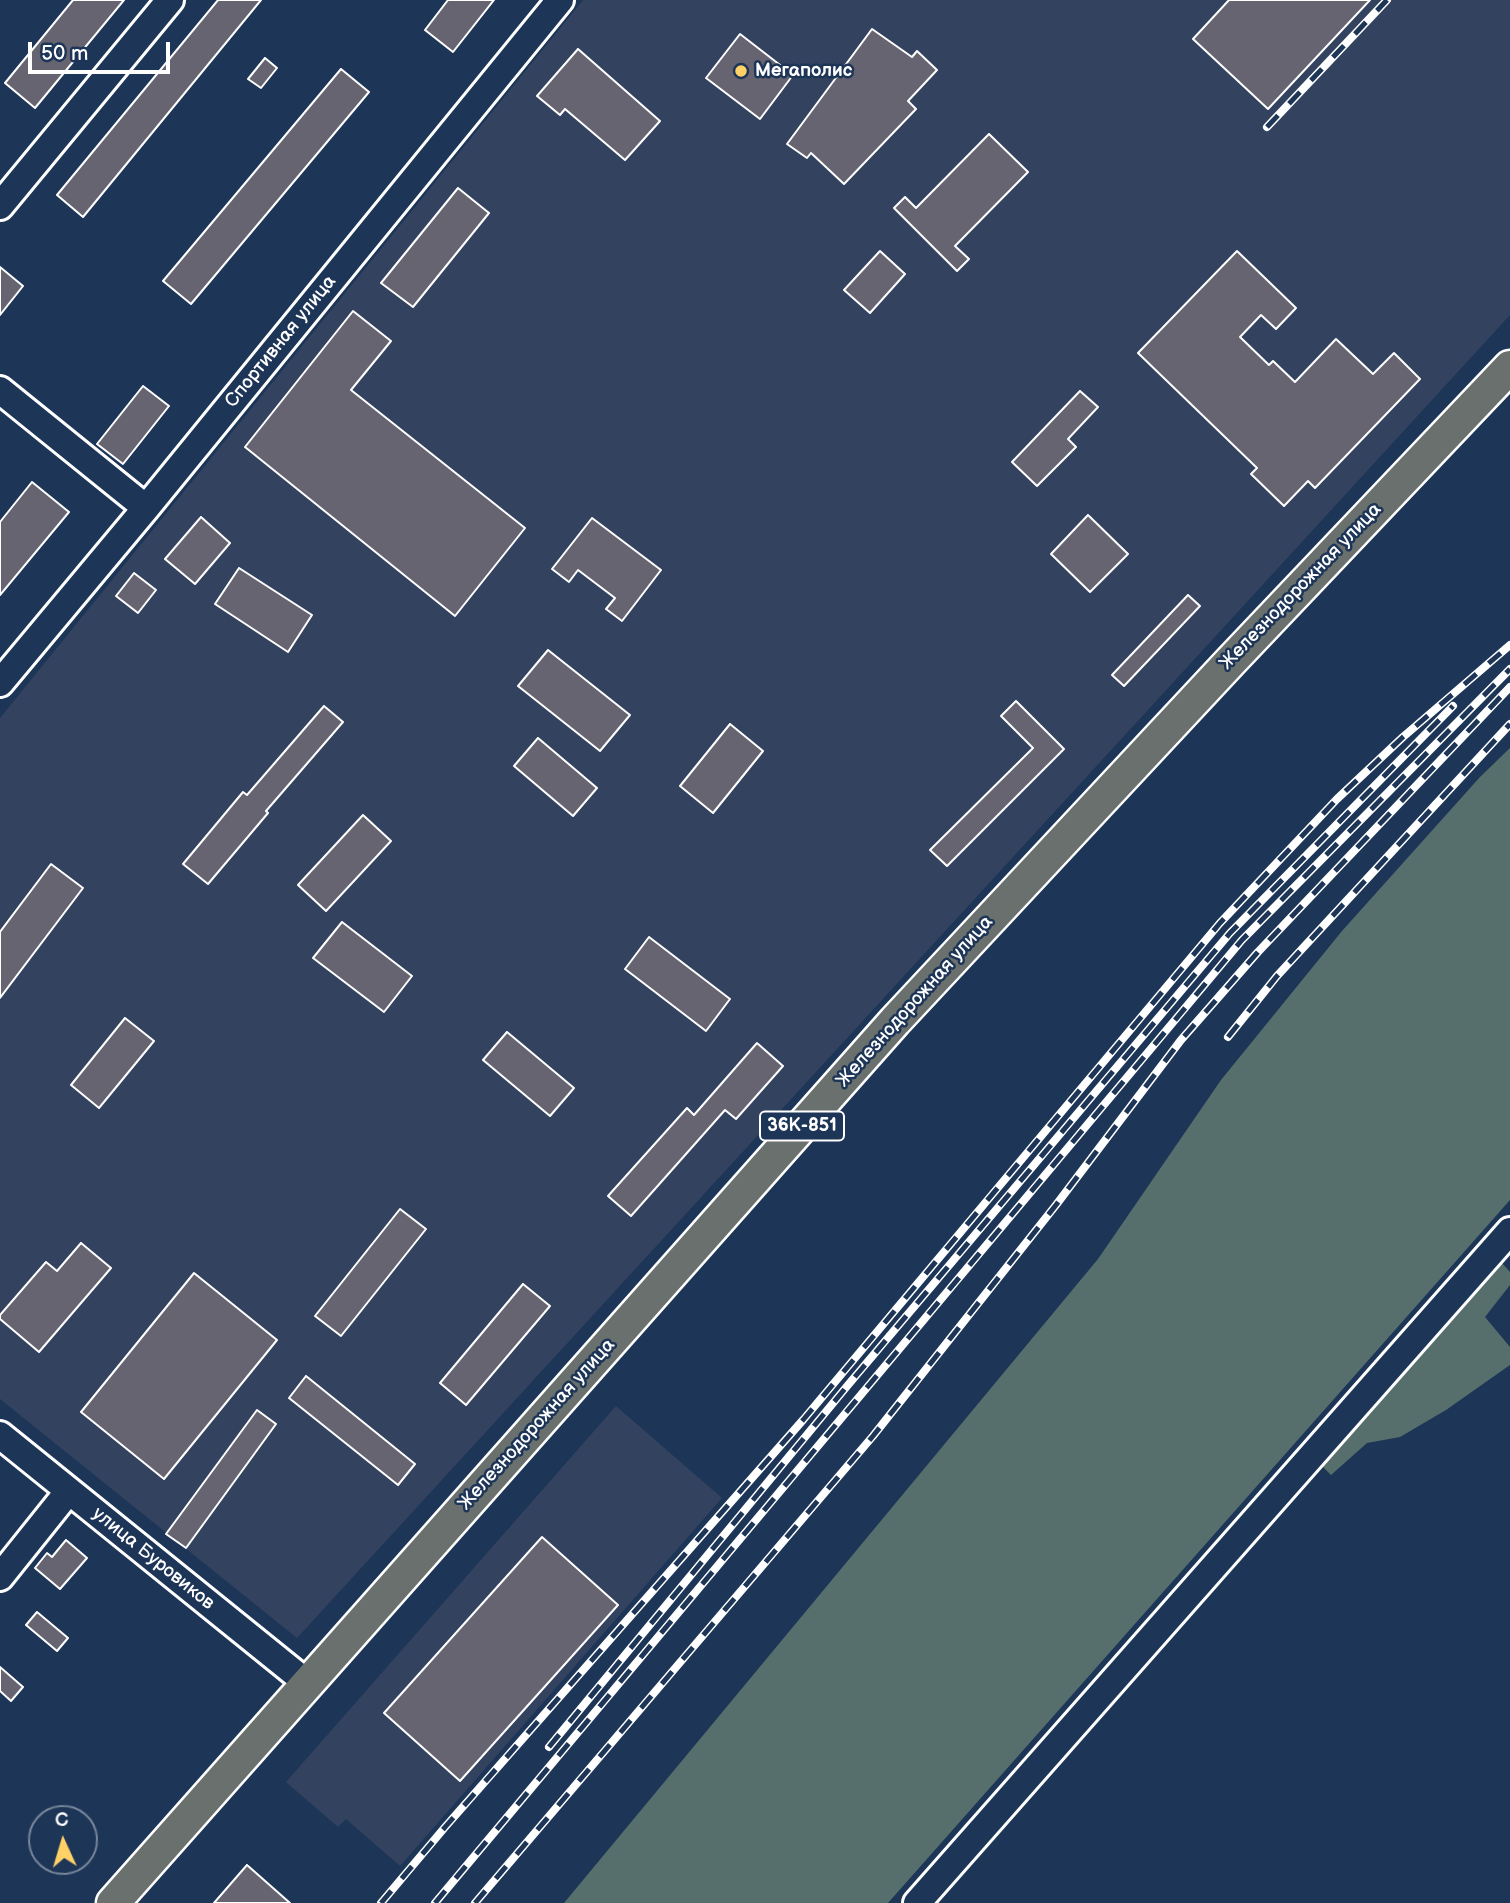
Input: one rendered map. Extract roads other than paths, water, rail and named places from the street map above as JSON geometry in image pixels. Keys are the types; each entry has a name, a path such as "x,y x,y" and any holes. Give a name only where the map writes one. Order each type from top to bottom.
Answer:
{"main road":[{"name":"Железнодорожная улица","path":"113,1903 895,1021 1510,367"}],"street":[{"path":"0,206 170,0"},
{"name":"Спортивная улица","path":"0,684 560,0"},
{"path":"0,390 146,508"},
{"path":"917,1903 1510,1231"},
{"name":"улица Буровиков","path":"0,1435 307,1683"},
{"path":"0,1577 68,1492"}],"railway":[{"path":"1267,127 1387,0"},
{"path":"381,1903 803,1420 1220,923 1337,799 1403,737 1510,645"},
{"path":"435,1903 1242,940 1510,669"},
{"path":"475,1903 873,1436 1056,1205 1181,1040 1258,952 1510,687"},
{"path":"549,1747 848,1385 1230,933 1453,706"},
{"path":"1228,1037 1277,976 1510,724"}],"place":[{"name":"Мегаполис","path":"741,71"}]}
